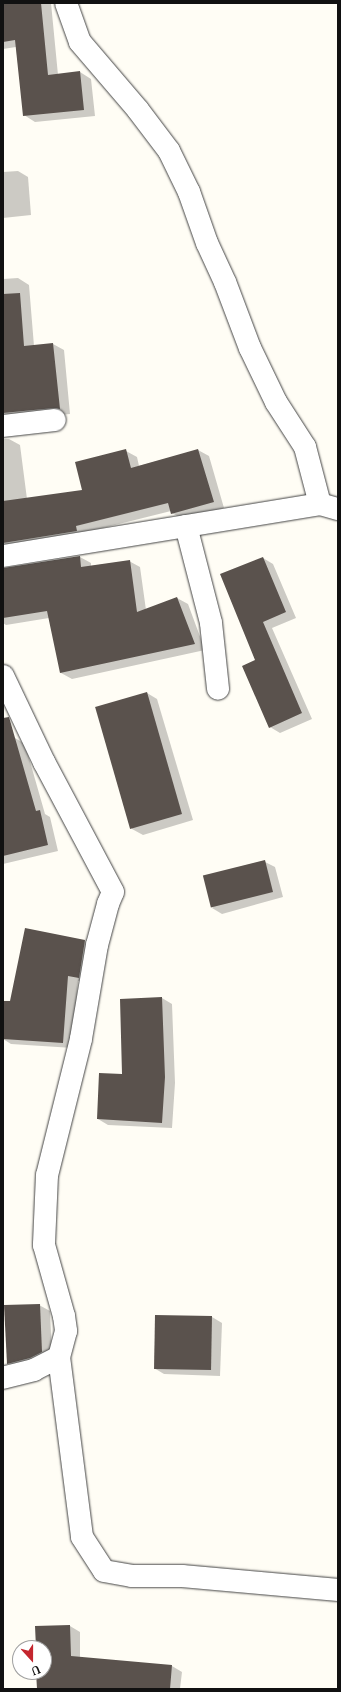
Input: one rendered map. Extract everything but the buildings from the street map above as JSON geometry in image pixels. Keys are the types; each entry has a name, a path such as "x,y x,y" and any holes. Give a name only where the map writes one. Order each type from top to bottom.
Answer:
{"street":[{"path":"3,556 186,526 329,506 305,448 276,402 250,348 225,282 206,243 189,192 169,151 138,110 80,42 66,3"},
{"path":"3,426 55,420"},
{"path":"186,526 211,623 218,689"},
{"path":"3,676 44,762 113,892 108,904 97,945 81,1039 47,1175 44,1245 64,1316 66,1331 59,1357 82,1538 104,1571 132,1576 182,1576 338,1590"},
{"path":"3,1378 34,1370 59,1357"}]}
